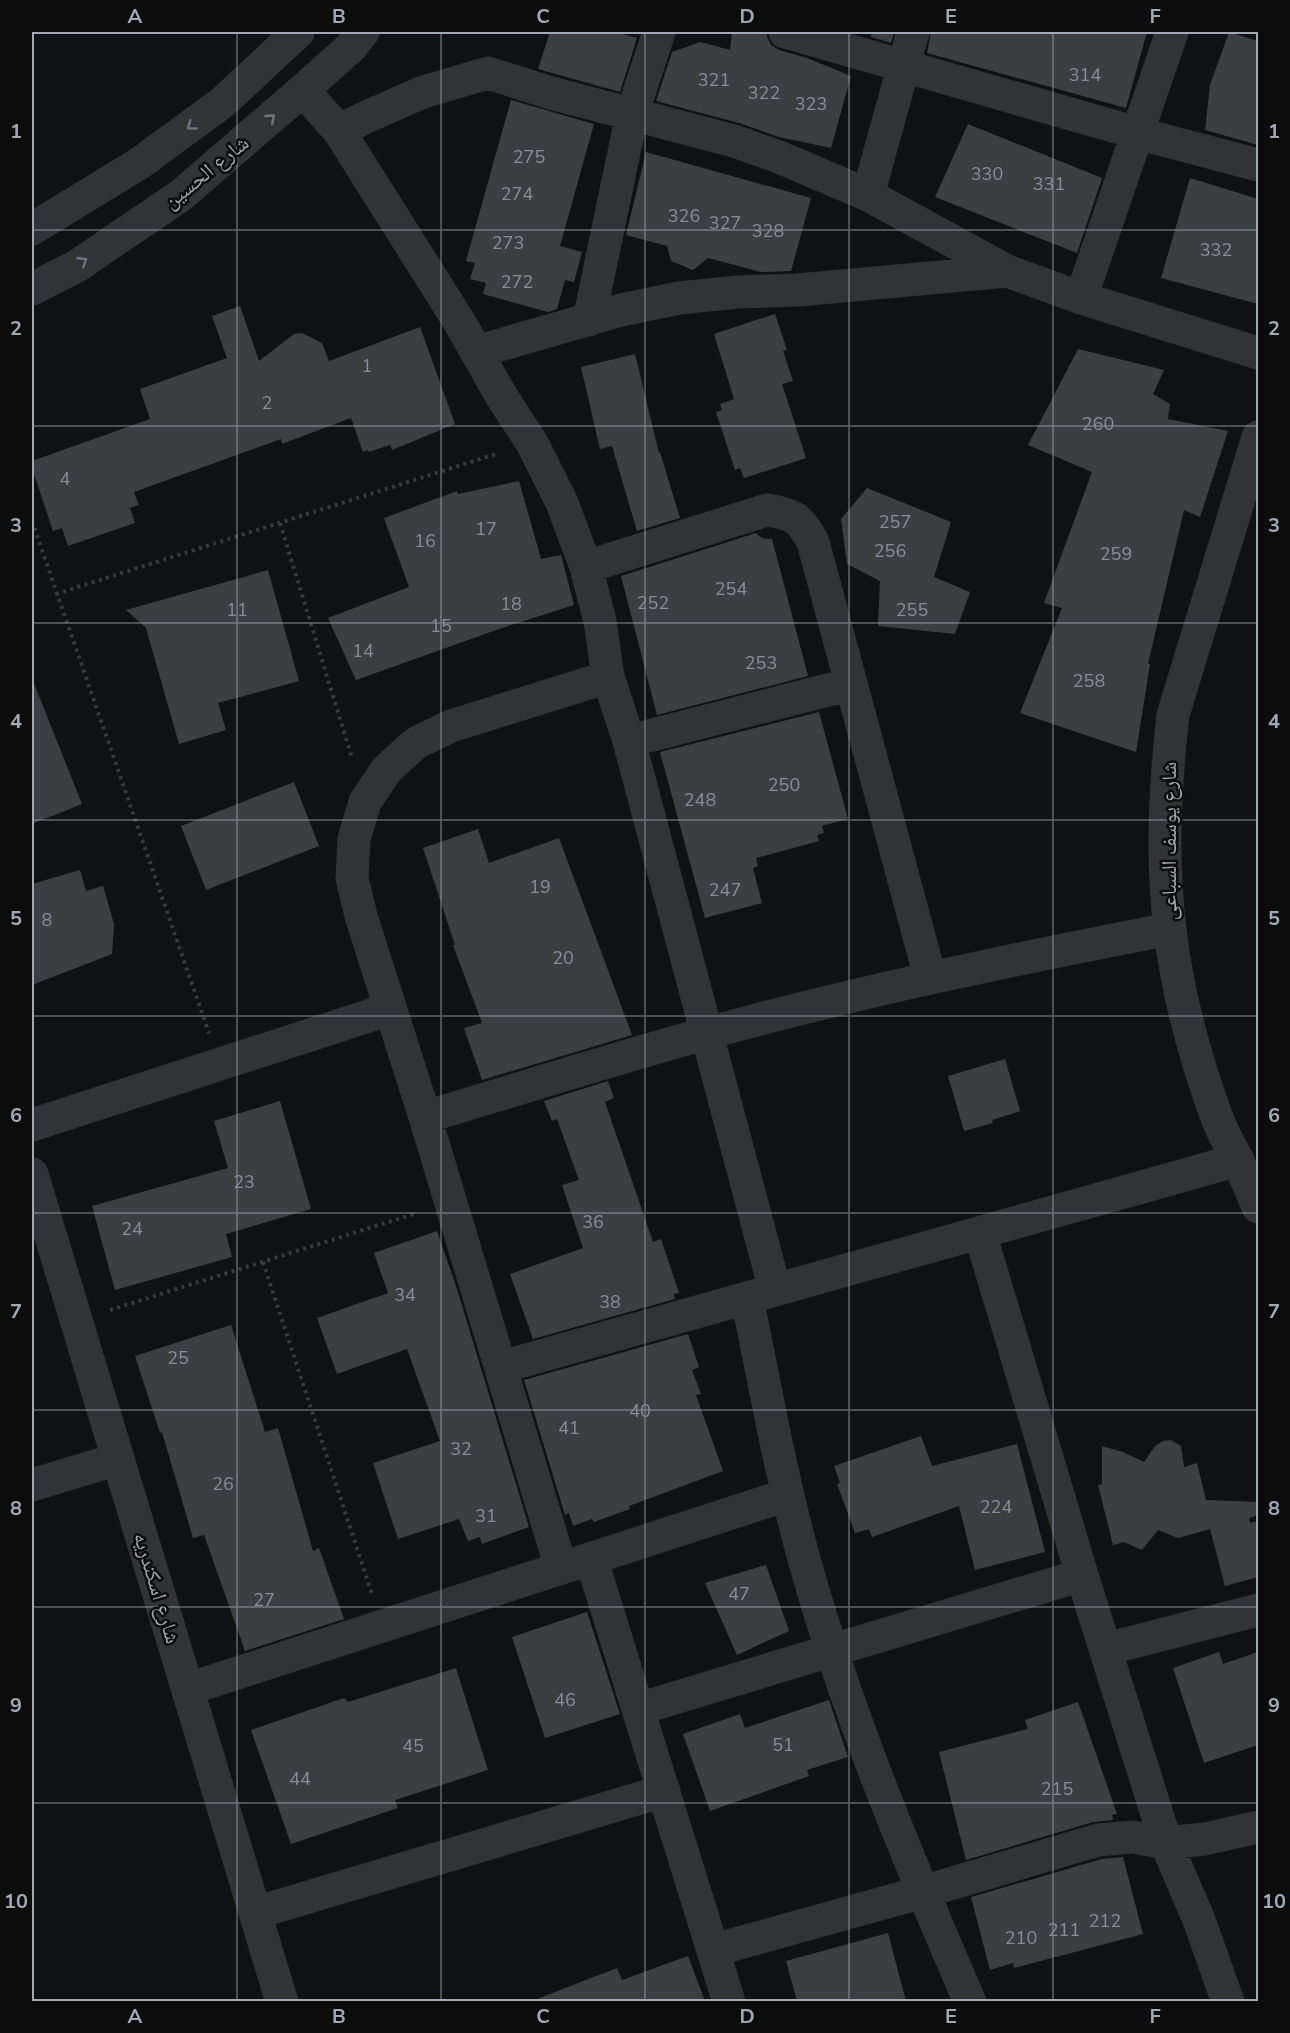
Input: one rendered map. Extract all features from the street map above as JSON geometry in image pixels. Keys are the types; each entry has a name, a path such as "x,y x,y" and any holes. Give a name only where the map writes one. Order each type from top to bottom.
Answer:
{"street":[{"name":"شارع الحسين","path":"32,229 140,163 223,102 298,32"},
{"name":"شارع الحسين","path":"32,289 76,266 180,196 303,90 363,32"},
{"path":"589,320 632,114 659,32"},
{"path":"785,32 1137,133 1258,165"},
{"path":"868,195 913,32"},
{"path":"1081,298 1172,32"},
{"path":"339,131 423,92 488,73 551,93 743,144 815,171 868,195 1007,271 1081,298 1258,353"},
{"path":"303,90 339,131 460,323 532,443 562,503 586,567 600,621 609,677 629,741 707,1033 761,1294 787,1495 831,1651 859,1732 923,1892 970,2001"},
{"path":"476,352 621,310 679,298 1007,271"},
{"name":"شارع يوسف السباعى","path":"1258,437 1173,715 1167,761 1165,808 1165,854 1170,929 1184,1005 1198,1062 1217,1118 1258,1207"},
{"path":"586,567 767,510 787,513 803,524 813,542 930,977"},
{"path":"609,677 451,726 416,743 387,769 365,802 354,839 352,878 361,916 501,1367 576,1563 638,1709 729,2001"},
{"path":"629,741 851,684"},
{"path":"425,1118 707,1033 930,977 1170,929"},
{"path":"32,1125 390,1009"},
{"path":"501,1367 1238,1160"},
{"name":"شارع اسكندريه","path":"32,1174 282,2001"},
{"path":"980,1233 1082,1575 1166,1844 1203,1930 1228,2001"},
{"path":"32,1485 118,1459"},
{"path":"188,1689 787,1495"},
{"path":"638,1709 1082,1575"},
{"path":"1106,1649 1258,1610"},
{"path":"255,1913 664,1791"},
{"path":"714,1950 1098,1840 1132,1837 1166,1844 1205,1839 1258,1827"}],"path":[{"path":"56,594 532,443"},
{"path":"32,521 220,1064"},
{"path":"280,522 365,802"},
{"path":"76,1321 449,1203"},
{"path":"262,1262 383,1626"}],"building":[{"path":"550,32 616,32 637,38 620,92 538,69"},
{"path":"732,32 767,32 771,45 779,50 807,58 851,76 831,148 779,137 739,123 656,101 672,52 700,42 730,50"},
{"path":"872,32 894,32 891,43 871,37"},
{"path":"931,32 1147,32 1126,108 927,53"},
{"path":"1229,32 1258,41 1258,145 1205,130 1210,85"},
{"path":"511,100 594,124 560,246 582,252 574,282 565,280 557,309 548,312 483,294 486,283 470,279 475,263 466,261"},
{"path":"968,124 1102,178 1077,253 935,197"},
{"path":"646,152 811,198 791,271 761,272 708,258 693,270 671,261 667,246 626,235"},
{"path":"1190,178 1258,199 1258,304 1161,278"},
{"path":"240,306 259,361 294,334 302,333 322,343 329,361 420,327 455,424 392,450 390,445 369,452 368,450 363,452 351,418 282,444 281,439 134,492 139,505 130,508 135,523 68,546 62,528 53,531 32,468 32,461 150,419 140,389 227,358 212,316"},
{"path":"775,314 787,350 783,351 793,381 782,384 806,458 744,478 740,468 735,470 716,412 722,410 720,404 734,399 714,334"},
{"path":"1078,349 1164,370 1153,394 1170,404 1168,419 1228,431 1200,517 1184,510 1148,664 1150,664 1136,752 1020,713 1062,608 1044,603 1092,472 1028,445"},
{"path":"635,354 659,453 680,518 637,531 612,446 600,449 581,367"},
{"path":"519,481 541,559 561,555 574,605 356,680 328,618 409,587 384,518 457,491 458,494"},
{"path":"867,488 951,522 934,577 970,592 955,634 878,626 880,581 847,564 841,519"},
{"path":"756,533 762,538 772,539 808,676 657,715 621,576"},
{"path":"268,570 299,681 218,703 226,730 179,744 146,628 126,610"},
{"path":"32,681 82,804 32,824"},
{"path":"819,712 848,819 822,826 824,833 817,835 819,841 756,858 758,866 753,868 762,903 705,918 660,752"},
{"path":"294,782 319,846 206,890 181,826"},
{"path":"478,829 489,863 559,838 632,1035 482,1080 464,1028 482,1023 453,945 455,945 423,848"},
{"path":"80,870 86,891 103,886 114,924 112,954 32,985 32,884"},
{"path":"1005,1059 1020,1111 992,1120 993,1123 964,1131 948,1076"},
{"path":"608,1081 614,1098 605,1102 653,1242 661,1239 679,1293 674,1294 675,1299 533,1339 510,1274 583,1248 562,1185 579,1180 557,1119 552,1121 544,1101"},
{"path":"280,1101 311,1209 226,1234 232,1257 115,1290 92,1206 228,1168 214,1121"},
{"path":"437,1231 457,1289 529,1527 482,1544 480,1537 468,1541 459,1519 398,1539 373,1463 440,1441 407,1349 337,1374 317,1318 388,1293 374,1253"},
{"path":"231,1325 265,1432 278,1428 313,1551 319,1548 344,1619 245,1651 204,1535 193,1538 162,1432 160,1433 135,1356"},
{"path":"688,1334 699,1367 692,1370 701,1394 696,1395 723,1471 629,1506 630,1509 594,1522 592,1519 573,1526 569,1513 565,1515 524,1380"},
{"path":"921,1436 932,1466 1017,1444 1045,1552 975,1570 959,1506 872,1537 869,1529 855,1533 837,1484 840,1483 834,1466"},
{"path":"1171,1440 1181,1446 1184,1467 1197,1463 1206,1500 1258,1502 1258,1515 1249,1518 1250,1523 1258,1521 1258,1577 1225,1586 1210,1529 1178,1538 1158,1530 1142,1550 1124,1542 1113,1545 1098,1485 1102,1484 1102,1446 1123,1452 1144,1462 1155,1446 1163,1441"},
{"path":"766,1565 789,1631 737,1655 705,1583"},
{"path":"587,1612 620,1714 545,1738 512,1637"},
{"path":"1219,1652 1223,1664 1258,1652 1258,1745 1204,1763 1173,1668"},
{"path":"456,1668 488,1770 395,1800 398,1808 291,1844 251,1730 344,1698 348,1702"},
{"path":"829,1700 848,1757 807,1770 809,1776 710,1811 683,1734 740,1714 745,1728"},
{"path":"1078,1702 1117,1814 1112,1815 1113,1820 1093,1822 966,1860 939,1752 1028,1729 1025,1720"},
{"path":"1123,1857 1143,1934 1014,1968 1013,1963 990,1970 971,1897 1102,1859"},
{"path":"888,1933 906,2001 797,2001 786,1961"},
{"path":"688,1956 705,2001 537,2001 537,1999 617,1968 622,1980"}]}
